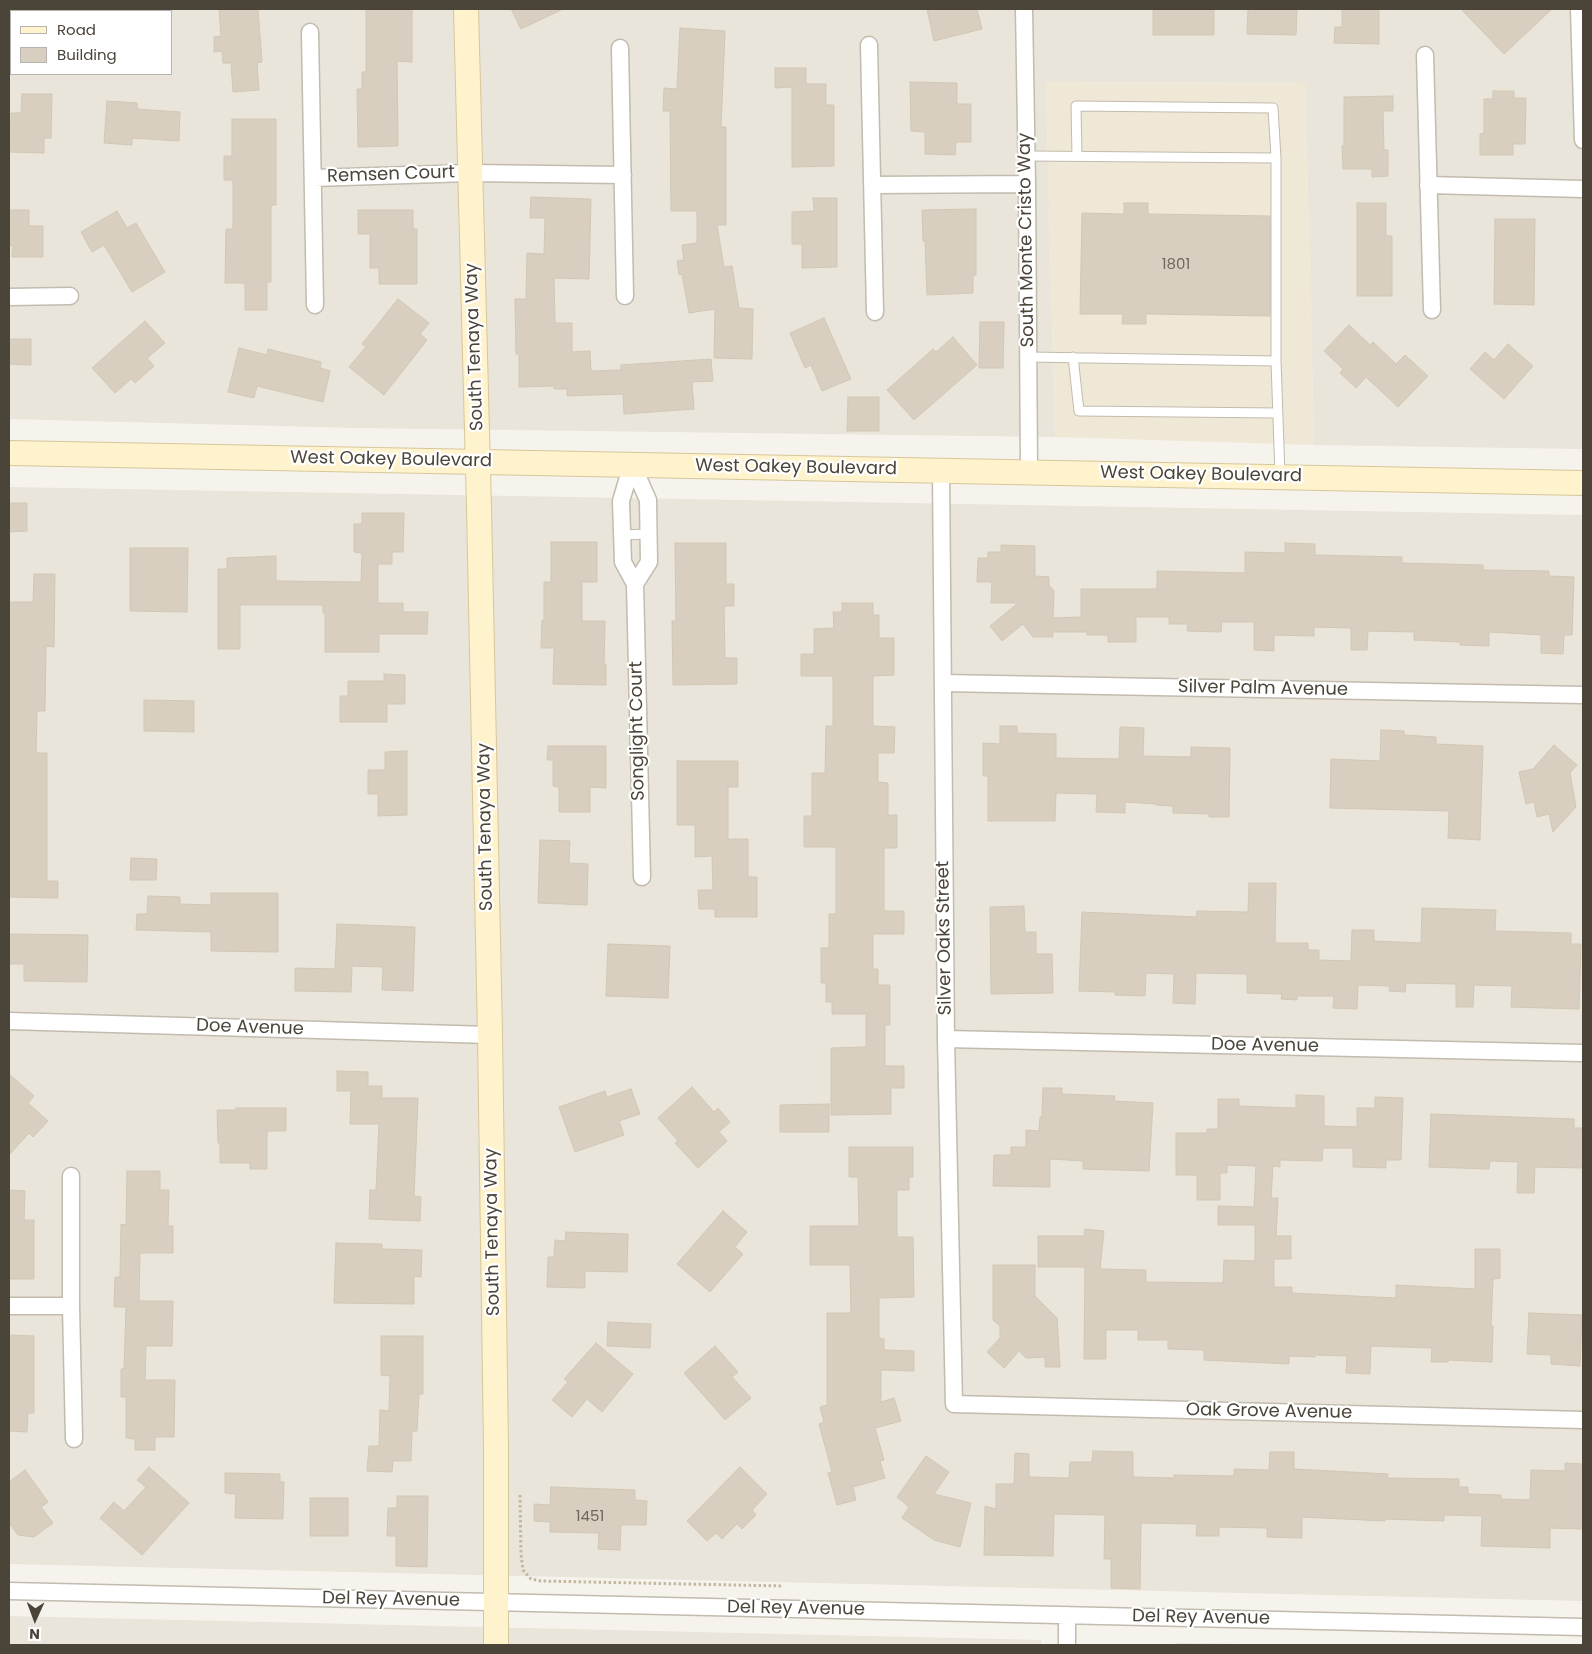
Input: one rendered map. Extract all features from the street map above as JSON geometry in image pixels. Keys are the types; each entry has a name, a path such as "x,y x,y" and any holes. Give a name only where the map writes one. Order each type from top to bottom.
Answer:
{"street":[{"name":"South Tenaya Way","path":"466,9 490,1035 496,1447 496,1645"},
{"name":"South Monte Cristo Way","path":"1024,9 1029,471"},
{"path":"1579,9 1583,140"},
{"name":"Remsen Court","path":"310,32 315,305"},
{"path":"869,45 876,312"},
{"path":"620,48 625,296"},
{"path":"1425,55 1432,310"},
{"name":"Remsen Court","path":"313,178 470,173 622,175"},
{"path":"873,185 1027,184"},
{"path":"1428,185 1583,189"},
{"path":"9,297 70,296"},
{"name":"West Oakey Boulevard","path":"9,454 1029,471 1583,483"},
{"path":"632,464 648,500 649,562 635,584"},
{"name":"Songlight Court","path":"632,464 621,500 623,562 635,584 642,878"},
{"name":"Silver Oaks Street","path":"941,471 946,1039 954,1404"},
{"name":"Silver Palm Avenue","path":"943,683 1583,695"},
{"name":"Doe Avenue","path":"9,1021 490,1035"},
{"name":"Doe Avenue","path":"946,1039 1583,1053"},
{"path":"71,1176 74,1439"},
{"path":"9,1306 71,1306"},
{"name":"Oak Grove Avenue","path":"954,1404 1583,1420"},
{"name":"Del Rey Avenue","path":"9,1591 1583,1627"},
{"path":"1067,1615 1067,1645"}],"lane":[{"path":"1077,156 1076,106 1274,108 1276,158 1276,361 1280,476"},
{"path":"1026,156 1276,158"},
{"path":"1028,357 1276,361"},
{"path":"1073,357 1079,411 1277,414"},
{"path":"622,535 648,534"}],"path":[{"path":"520,1496 521,1554 524,1570 531,1579 542,1581 783,1586"}],"shaded area":[{"path":"9,9 1583,9 1583,449 1314,445 1305,83 1046,82 1055,437 355,428 9,419"},
{"path":"1046,82 1305,83 1314,445 1055,437"},
{"path":"9,487 1583,515 1583,1601 9,1564"},
{"path":"9,1616 1041,1640 1041,1645 9,1645"},
{"path":"1175,1643 1322,1645 1176,1645"}],"building":[{"path":"219,9 258,9 262,62 257,63 259,90 233,92 231,63 223,63 222,51 214,52 214,37 221,36"},
{"path":"366,9 412,9 412,62 397,61 398,146 358,147 357,89 362,89 362,72 366,72"},
{"path":"511,9 563,9 521,29"},
{"path":"927,9 977,9 982,29 934,41"},
{"path":"1153,9 1214,9 1214,35 1153,35"},
{"path":"1248,9 1297,9 1296,35 1247,34"},
{"path":"1342,9 1379,9 1379,44 1334,43 1335,27 1342,27"},
{"path":"1461,9 1552,9 1504,54"},
{"path":"680,28 725,31 721,127 726,127 726,225 717,225 724,267 732,266 739,308 753,309 752,359 714,358 715,309 689,313 682,274 679,275 677,261 684,260 682,245 697,243 697,211 671,211 670,111 663,111 664,88 677,89"},
{"path":"775,68 806,68 806,84 826,84 826,105 834,105 834,166 792,167 792,87 775,88"},
{"path":"910,82 957,83 957,104 971,104 971,142 956,142 955,155 925,154 925,132 911,131"},
{"path":"1493,91 1514,91 1514,98 1526,98 1525,144 1513,144 1513,155 1480,155 1480,134 1484,133 1484,99 1493,99"},
{"path":"22,94 52,94 51,138 44,138 44,153 9,152 9,121 11,121 11,113 21,113"},
{"path":"1393,96 1393,111 1383,111 1384,150 1388,150 1388,176 1372,177 1372,169 1343,169 1344,97"},
{"path":"107,101 137,103 137,109 180,112 179,141 132,138 132,145 104,143"},
{"path":"232,119 276,119 276,205 271,205 271,282 267,282 267,310 245,310 245,283 225,283 226,229 233,229 233,180 224,180 224,156 232,156"},
{"path":"531,197 591,199 589,279 554,278 555,323 572,323 572,352 590,351 591,371 621,370 621,365 711,359 713,381 692,382 694,409 624,414 623,394 567,396 567,389 554,389 554,386 519,387 515,299 526,299 527,253 544,254 545,218 530,218"},
{"path":"813,198 837,198 837,267 802,268 802,244 792,244 792,212 814,211"},
{"path":"1124,203 1148,203 1148,214 1270,216 1270,316 1146,314 1146,324 1122,324 1123,314 1080,314 1082,213 1124,214"},
{"path":"1357,203 1386,203 1386,236 1392,236 1392,296 1357,296"},
{"path":"976,209 976,275 973,275 973,293 927,295 922,210"},
{"path":"9,210 29,210 29,226 43,226 43,257 12,257 13,246 9,246"},
{"path":"358,210 413,210 413,229 417,229 417,284 379,284 379,268 370,268 370,234 358,234"},
{"path":"117,211 127,228 136,223 165,272 132,292 104,245 92,252 81,232"},
{"path":"1495,219 1535,219 1534,305 1494,304"},
{"path":"398,299 429,323 420,334 427,340 384,395 349,367 366,347 362,344"},
{"path":"824,318 851,379 822,391 811,365 805,368 790,333"},
{"path":"145,321 165,343 147,358 154,366 135,383 131,379 115,393 92,368"},
{"path":"980,322 1004,322 1003,368 979,368"},
{"path":"1349,325 1370,345 1373,342 1396,364 1405,355 1428,376 1398,407 1366,377 1356,388 1340,373 1343,369 1324,351"},
{"path":"953,337 977,365 914,420 887,390 933,349 936,352"},
{"path":"9,339 31,339 31,365 9,364"},
{"path":"1508,344 1533,366 1504,399 1470,369 1485,352 1494,360"},
{"path":"239,348 267,355 268,349 321,362 320,368 330,371 323,402 257,386 254,398 228,392"},
{"path":"848,397 879,397 879,431 847,431"},
{"path":"9,503 27,503 27,531 9,532"},
{"path":"362,513 404,513 403,552 392,552 392,564 378,564 378,603 403,603 403,612 428,612 427,634 379,634 379,652 325,652 325,613 323,613 323,605 240,605 240,649 218,649 218,569 227,569 227,558 276,556 276,581 361,582 362,553 354,552 354,524 362,524"},
{"path":"551,542 597,542 597,582 582,582 582,621 605,621 604,664 606,664 606,685 553,684 554,648 541,648 542,620 544,620 544,582 551,582"},
{"path":"675,543 726,543 726,584 734,584 734,606 724,606 725,658 737,658 737,684 673,685 672,621 676,621"},
{"path":"1285,543 1315,544 1315,555 1402,557 1402,563 1483,565 1483,570 1549,571 1549,576 1574,577 1572,635 1564,635 1563,654 1541,653 1541,635 1489,632 1489,646 1460,645 1460,642 1414,640 1414,632 1368,631 1367,650 1351,650 1351,628 1314,627 1314,636 1274,635 1274,651 1254,650 1254,622 1222,622 1221,632 1187,631 1188,624 1169,624 1169,617 1136,617 1136,642 1108,642 1108,635 1087,635 1087,632 1053,632 1053,637 1033,637 1023,624 1002,641 990,626 1018,603 991,603 992,582 977,582 978,558 988,558 988,552 1001,552 1001,545 1035,546 1035,576 1049,577 1049,585 1054,591 1053,618 1081,617 1081,589 1157,589 1157,571 1245,573 1245,552 1285,553"},
{"path":"130,548 188,548 187,612 130,611"},
{"path":"34,574 55,574 54,647 46,646 45,711 37,711 36,753 47,753 47,881 58,881 58,898 9,897 9,602 33,602"},
{"path":"842,603 873,603 873,615 879,615 879,638 894,638 894,675 873,676 873,726 895,727 894,753 878,753 878,782 888,783 888,815 897,815 897,848 884,848 884,911 904,911 904,934 873,934 873,969 878,969 878,985 890,985 890,1025 885,1025 885,1066 904,1066 904,1088 891,1088 891,1114 831,1115 831,1048 866,1047 866,1014 832,1014 832,1002 826,1002 826,983 821,983 821,948 829,948 829,914 836,914 836,847 804,847 804,816 812,816 812,773 825,773 826,726 833,726 833,676 801,676 801,654 814,654 814,629 834,628 833,612 842,612"},
{"path":"384,674 405,675 405,704 387,704 387,722 340,722 340,696 348,696 348,681 384,681"},
{"path":"144,700 194,701 194,732 144,731"},
{"path":"1000,726 1017,726 1017,733 1056,734 1056,758 1119,759 1120,727 1144,728 1143,756 1191,757 1191,747 1230,748 1229,817 1209,817 1209,814 1173,813 1173,806 1125,802 1125,813 1096,812 1097,794 1056,793 1055,821 988,821 988,776 983,776 983,743 1000,744"},
{"path":"1381,730 1404,731 1404,735 1436,737 1436,744 1483,746 1480,840 1448,838 1449,811 1330,808 1331,759 1380,761"},
{"path":"1554,745 1577,765 1570,773 1576,807 1553,832 1549,814 1537,817 1534,802 1526,804 1519,772 1533,769"},
{"path":"548,746 606,746 606,788 590,787 590,812 559,812 559,787 553,786 553,760 547,760"},
{"path":"407,751 407,815 378,816 378,794 368,794 368,770 385,770 385,752"},
{"path":"677,761 738,761 738,787 728,787 728,839 748,839 748,877 757,877 757,917 715,917 715,909 699,909 698,890 713,890 712,856 695,857 695,825 677,825"},
{"path":"540,840 570,841 569,863 588,864 587,905 538,903"},
{"path":"131,858 157,859 156,880 130,880"},
{"path":"1249,883 1276,883 1275,943 1308,943 1308,950 1319,950 1319,960 1351,961 1352,930 1374,930 1374,941 1421,943 1422,908 1496,910 1495,931 1571,933 1571,944 1581,944 1579,1009 1511,1007 1512,986 1474,985 1473,1007 1456,1007 1456,984 1406,983 1405,992 1389,991 1390,986 1358,985 1357,1009 1333,1008 1334,996 1297,996 1297,1000 1281,999 1282,994 1247,993 1247,974 1196,973 1195,1004 1173,1003 1174,974 1146,973 1145,996 1115,995 1115,992 1079,991 1082,912 1196,917 1197,911 1248,912"},
{"path":"211,893 278,893 278,952 211,951 211,932 136,930 137,914 147,914 148,896 180,897 180,904 211,905"},
{"path":"1024,906 1025,932 1036,932 1036,954 1052,954 1053,993 991,994 990,907"},
{"path":"337,924 415,927 413,991 382,990 383,967 352,966 351,992 295,991 295,968 335,969"},
{"path":"9,934 88,935 87,982 24,981 24,964 9,964"},
{"path":"608,944 670,946 668,998 606,996"},
{"path":"337,1071 368,1072 368,1086 382,1086 382,1098 418,1098 414,1196 421,1197 420,1221 369,1219 370,1190 376,1190 379,1124 350,1124 351,1091 337,1091"},
{"path":"9,1074 34,1096 28,1103 48,1121 33,1137 29,1133 9,1155"},
{"path":"692,1087 714,1112 718,1108 730,1122 719,1132 727,1141 698,1168 675,1143 678,1141 658,1118"},
{"path":"1043,1088 1062,1088 1062,1094 1115,1096 1114,1101 1153,1103 1149,1171 1083,1169 1083,1161 1050,1159 1050,1187 993,1186 994,1155 1011,1155 1011,1147 1026,1147 1026,1130 1039,1131 1040,1117 1042,1117"},
{"path":"631,1089 640,1114 619,1121 624,1135 575,1152 559,1107 605,1091 607,1097"},
{"path":"1296,1095 1324,1096 1324,1126 1357,1127 1357,1108 1375,1108 1375,1097 1403,1098 1401,1160 1386,1160 1386,1168 1353,1167 1353,1148 1323,1148 1322,1161 1280,1160 1280,1167 1273,1166 1271,1198 1278,1198 1276,1236 1291,1236 1291,1259 1274,1259 1274,1287 1292,1287 1292,1293 1396,1298 1396,1285 1475,1289 1475,1249 1500,1249 1500,1278 1493,1279 1492,1362 1449,1360 1448,1362 1431,1362 1432,1348 1371,1346 1370,1374 1346,1373 1347,1356 1289,1356 1289,1364 1204,1360 1204,1350 1168,1349 1168,1340 1138,1340 1138,1330 1106,1330 1106,1359 1084,1359 1085,1267 1038,1267 1038,1236 1084,1236 1085,1229 1104,1231 1100,1269 1146,1270 1146,1282 1223,1283 1224,1260 1255,1261 1255,1225 1218,1225 1218,1206 1254,1207 1256,1166 1227,1165 1227,1173 1220,1173 1220,1200 1197,1200 1197,1175 1176,1175 1176,1133 1207,1133 1207,1129 1218,1129 1218,1099 1239,1099 1239,1106 1296,1108"},
{"path":"829,1104 829,1132 780,1132 780,1105"},
{"path":"236,1108 286,1108 286,1131 267,1131 267,1169 250,1169 250,1163 220,1163 217,1110 236,1110"},
{"path":"1431,1114 1574,1119 1574,1128 1583,1128 1583,1168 1535,1167 1534,1193 1517,1193 1518,1162 1490,1161 1489,1169 1429,1167"},
{"path":"849,1147 913,1147 913,1177 909,1177 909,1190 897,1190 897,1237 913,1237 914,1297 879,1298 879,1338 884,1339 884,1350 914,1351 914,1371 881,1370 881,1402 894,1398 901,1421 875,1428 884,1460 880,1461 885,1478 853,1487 856,1500 837,1505 828,1473 832,1472 819,1424 824,1422 820,1407 827,1405 827,1313 851,1313 850,1265 810,1265 810,1226 859,1226 858,1177 849,1177"},
{"path":"127,1171 160,1171 160,1190 169,1190 168,1226 173,1226 173,1253 140,1253 139,1301 173,1301 172,1346 146,1346 145,1380 175,1380 174,1437 155,1437 155,1450 135,1450 135,1439 126,1438 126,1397 121,1397 121,1369 124,1369 126,1307 114,1307 115,1277 120,1277 121,1224 126,1225"},
{"path":"9,1190 25,1191 24,1220 34,1220 34,1279 9,1279"},
{"path":"723,1211 747,1232 735,1247 743,1254 710,1292 677,1264"},
{"path":"566,1232 628,1234 627,1272 585,1271 585,1288 547,1287 548,1257 554,1257 555,1240 565,1241"},
{"path":"336,1243 382,1244 382,1249 422,1250 421,1277 414,1276 414,1304 334,1303"},
{"path":"993,1265 1035,1265 1035,1296 1057,1318 1060,1367 1045,1367 1045,1357 1026,1358 1019,1351 1004,1368 987,1352 1000,1338 1000,1326 993,1320"},
{"path":"1529,1313 1582,1315 1580,1366 1551,1364 1551,1355 1527,1354"},
{"path":"608,1322 651,1324 650,1348 607,1346"},
{"path":"9,1335 34,1336 34,1413 28,1413 27,1432 9,1431"},
{"path":"381,1336 423,1336 423,1394 419,1394 417,1431 412,1431 411,1461 393,1461 392,1472 367,1471 369,1446 379,1446 380,1410 389,1411 390,1376 381,1375"},
{"path":"596,1343 633,1374 602,1412 587,1399 572,1417 552,1400 568,1382 564,1379"},
{"path":"715,1346 738,1372 732,1377 751,1398 725,1420 684,1373"},
{"path":"1093,1451 1133,1452 1133,1477 1174,1478 1174,1475 1234,1476 1234,1469 1269,1470 1270,1452 1294,1452 1294,1469 1388,1474 1387,1478 1459,1479 1459,1487 1468,1487 1468,1494 1501,1495 1501,1499 1530,1500 1531,1470 1565,1471 1565,1463 1583,1464 1583,1529 1550,1528 1550,1548 1481,1546 1482,1516 1444,1515 1444,1521 1385,1519 1385,1521 1302,1517 1302,1538 1267,1537 1267,1528 1219,1527 1219,1536 1196,1536 1197,1524 1141,1523 1140,1589 1111,1588 1111,1559 1104,1559 1105,1515 1054,1514 1053,1556 984,1555 985,1506 996,1509 996,1484 1014,1484 1015,1453 1029,1454 1029,1477 1069,1478 1070,1462 1092,1462"},
{"path":"926,1456 949,1472 934,1494 971,1503 960,1547 934,1540 902,1518 909,1507 897,1497"},
{"path":"149,1467 189,1503 142,1555 100,1518 114,1502 124,1511 146,1487 137,1480"},
{"path":"740,1467 767,1494 752,1510 756,1515 742,1529 737,1524 722,1539 716,1533 707,1541 687,1521"},
{"path":"25,1470 48,1502 41,1507 53,1523 34,1537 18,1535 9,1523 9,1482"},
{"path":"225,1473 280,1474 280,1482 284,1482 283,1519 235,1518 236,1494 225,1493"},
{"path":"551,1487 635,1490 635,1500 647,1501 646,1525 621,1525 620,1550 598,1549 599,1533 550,1532 550,1522 534,1521 534,1504 550,1505"},
{"path":"397,1496 428,1496 427,1567 396,1566 396,1536 387,1536 388,1508 397,1508"},
{"path":"310,1498 348,1498 348,1536 310,1536"}]}
